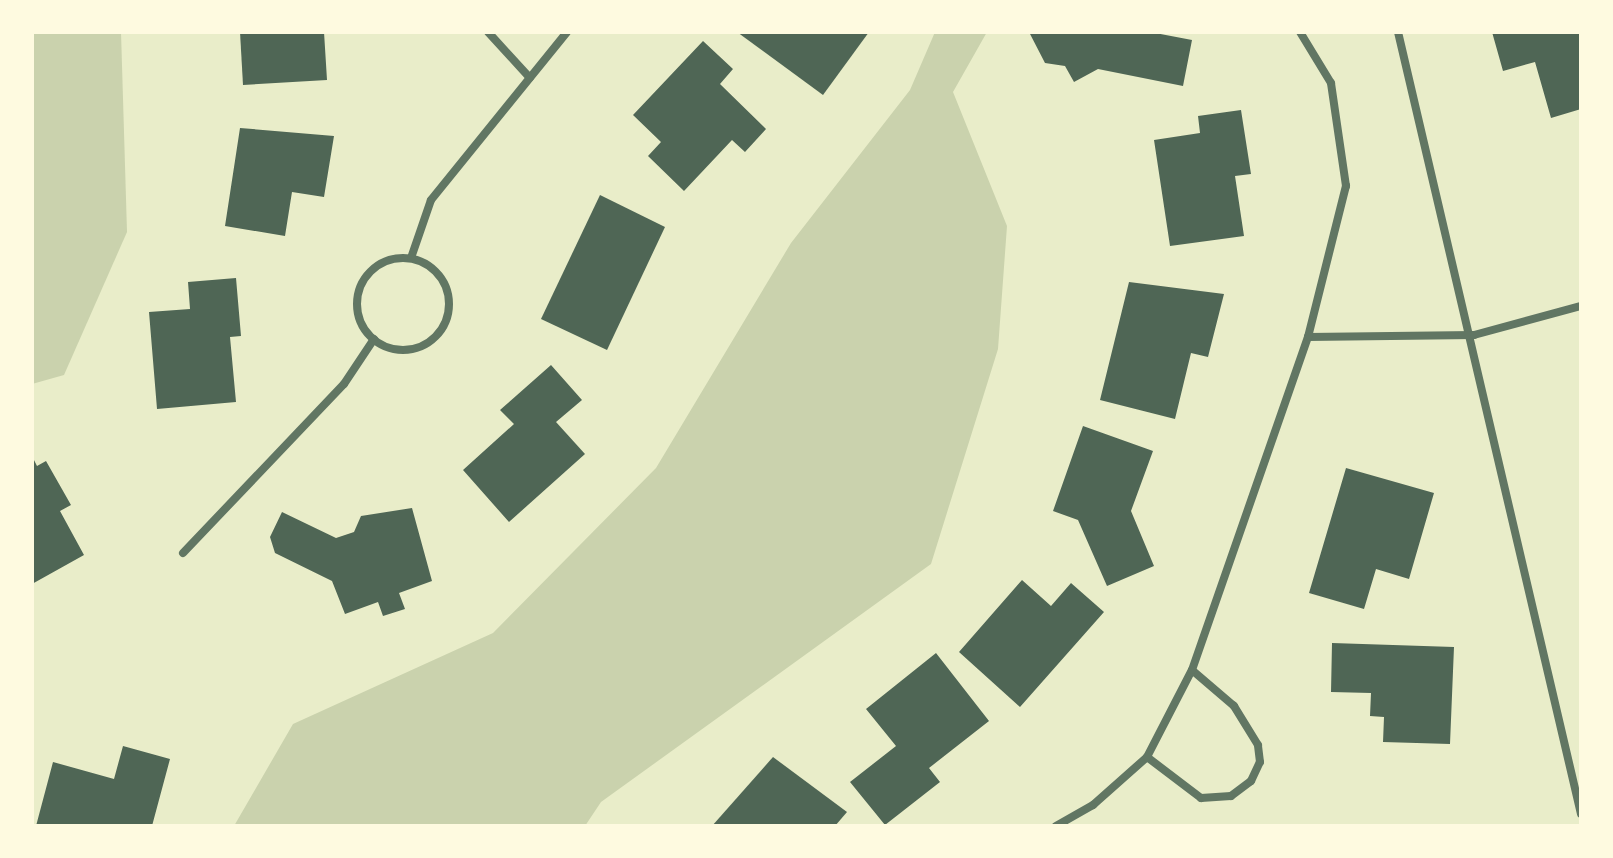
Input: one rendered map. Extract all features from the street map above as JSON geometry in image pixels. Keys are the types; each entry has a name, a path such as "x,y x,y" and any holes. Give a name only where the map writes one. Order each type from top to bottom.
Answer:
{"street":[{"path":"488,32 530,78"},
{"path":"411,258 431,200 567,32"},
{"path":"1056,826 1093,805 1147,757 1192,670 1308,337 1346,186 1331,83 1300,32"},
{"path":"1398,32 1474,335 1581,814"},
{"path":"411,258 439,274 447,320 411,350 374,339 359,320 360,288 380,263 411,258"},
{"path":"1308,337 1474,335 1581,306"},
{"path":"183,553 344,384 374,339"},
{"path":"1147,757 1201,798 1231,796 1251,781 1260,762 1258,745 1234,706 1192,670"}],"green space":[{"path":"32,32 121,32 127,232 64,375 32,384"},
{"path":"935,32 987,32 953,92 1007,226 998,349 931,564 601,802 585,826 234,826 293,724 493,633 656,468 791,243 910,90"}],"building":[{"path":"240,32 324,32 327,80 243,85"},
{"path":"737,32 869,32 823,95"},
{"path":"1029,32 1150,32 1192,40 1183,86 1098,69 1074,82 1065,66 1045,63"},
{"path":"1492,32 1581,32 1581,109 1551,118 1535,62 1503,71"},
{"path":"703,41 733,69 720,84 766,129 745,152 732,140 684,191 648,156 661,142 633,115"},
{"path":"1241,110 1251,174 1235,176 1244,236 1170,246 1154,140 1200,133 1198,116"},
{"path":"240,128 334,136 324,197 292,192 285,236 225,226"},
{"path":"600,195 665,227 607,350 541,319"},
{"path":"236,278 241,336 230,337 236,402 157,409 149,312 190,309 188,282"},
{"path":"1129,282 1224,294 1208,357 1191,353 1175,419 1100,400"},
{"path":"551,365 582,400 556,422 585,454 509,522 463,470 514,424 500,410"},
{"path":"1083,426 1153,451 1131,511 1154,566 1107,586 1078,520 1053,511"},
{"path":"32,456 37,466 46,461 71,505 60,511 84,555 32,584"},
{"path":"1346,468 1434,493 1409,579 1376,569 1364,609 1309,593"},
{"path":"412,508 432,581 399,593 405,609 383,616 378,602 345,614 332,581 275,553 270,537 282,512 336,538 354,532 361,516"},
{"path":"1022,580 1051,606 1071,583 1104,612 1020,707 959,652"},
{"path":"1332,643 1454,647 1450,744 1383,742 1384,717 1370,716 1371,693 1331,692"},
{"path":"936,653 989,721 929,768 940,782 885,825 850,782 896,746 866,709"},
{"path":"123,746 170,759 152,826 36,826 53,762 114,779"},
{"path":"773,757 847,812 835,826 712,826"}]}
